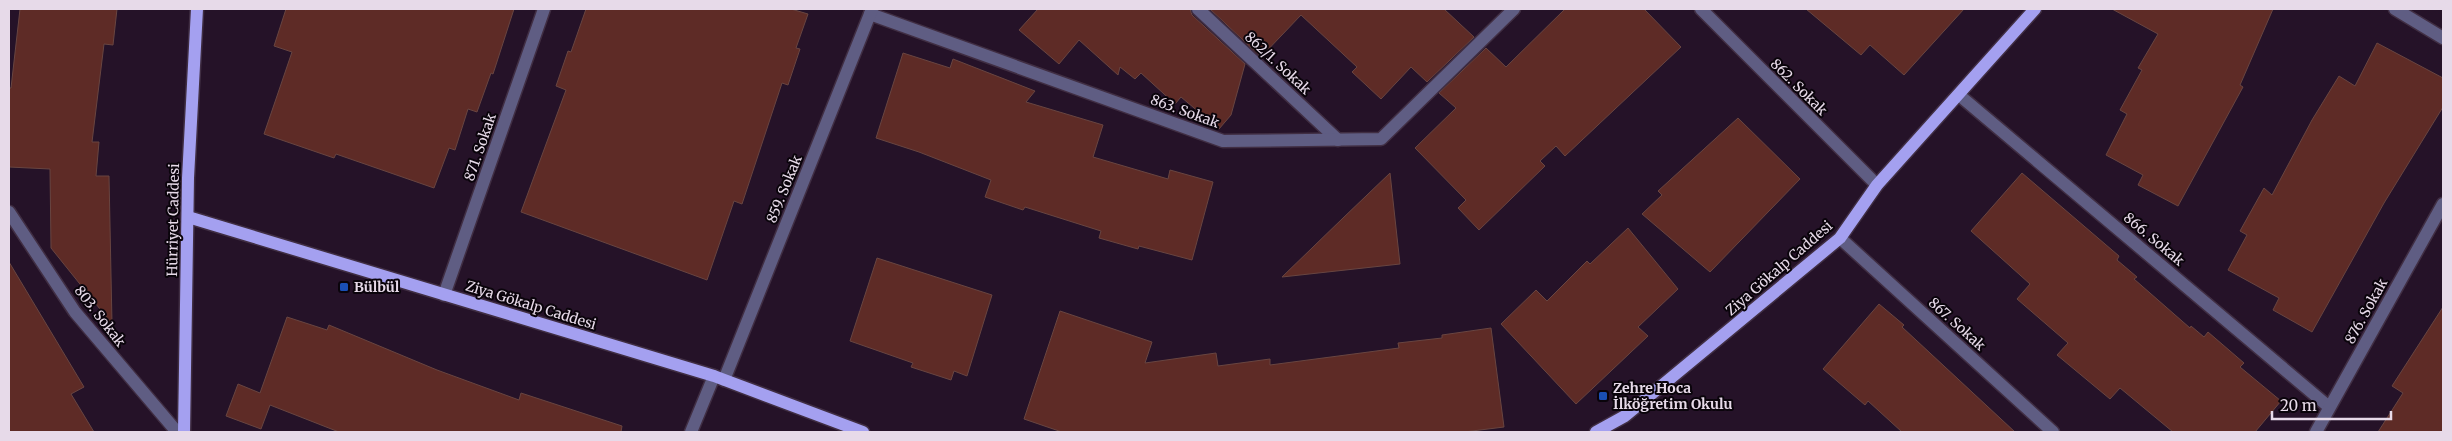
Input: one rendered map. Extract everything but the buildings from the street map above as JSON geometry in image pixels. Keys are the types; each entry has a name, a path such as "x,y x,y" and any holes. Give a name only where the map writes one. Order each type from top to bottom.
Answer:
{"main road":[{"name":"Hürriyet Caddesi","path":"184,432 188,217 197,9"},
{"name":"Ziya Gökalp Caddesi","path":"1596,432 1625,416 1840,238 1876,186 2035,9"},
{"name":"Ziya Gökalp Caddesi","path":"188,217 719,378 863,432"}],"street":[{"name":"871. Sokak","path":"444,294 544,9"},
{"name":"862/1. Sokak","path":"1198,9 1338,140"},
{"name":"863. Sokak","path":"871,11 1223,141 1381,139 1514,9"},
{"name":"862. Sokak","path":"1701,9 1876,186"},
{"path":"2395,9 2443,38"},
{"name":"859. Sokak","path":"691,432 719,378 871,11"},
{"name":"866. Sokak","path":"1959,94 2329,406"},
{"name":"876. Sokak","path":"2316,432 2443,204"},
{"name":"803. Sokak","path":"9,212 75,312 177,432"},
{"name":"867. Sokak","path":"1840,238 2053,432"}],"place":[{"name":"Bülbül","path":"344,287"},
{"name":"Zehre Hoca İlköğretim Okulu","path":"1603,396"}]}
